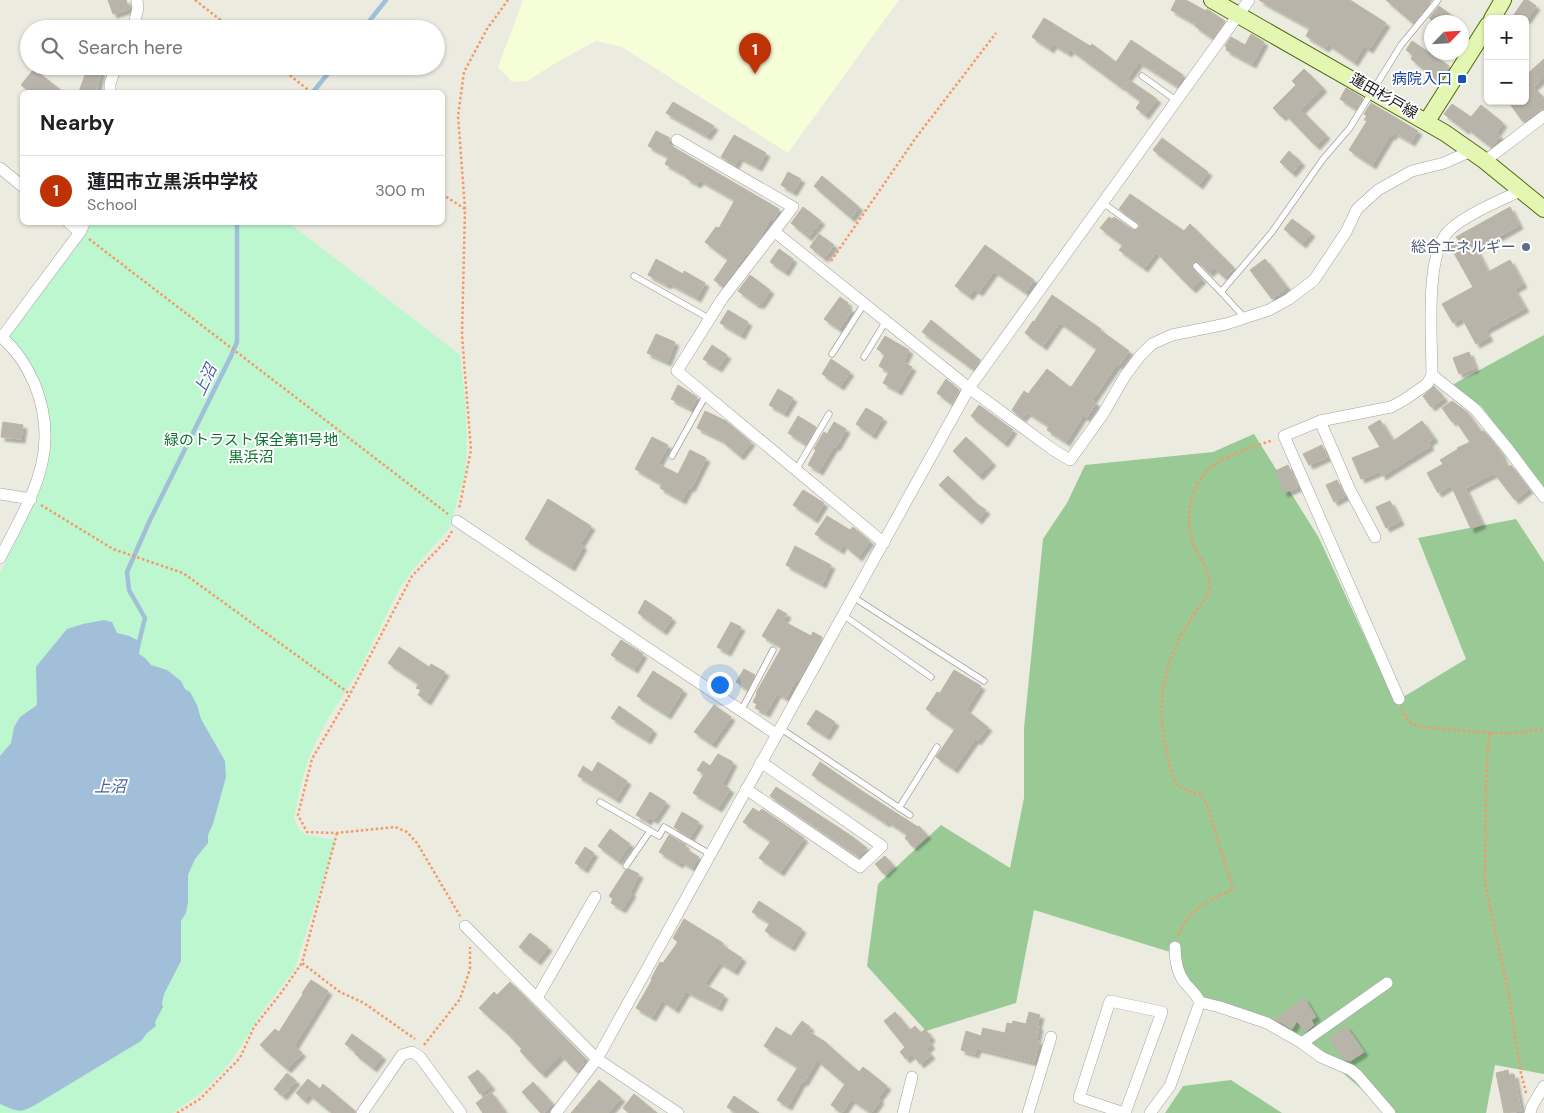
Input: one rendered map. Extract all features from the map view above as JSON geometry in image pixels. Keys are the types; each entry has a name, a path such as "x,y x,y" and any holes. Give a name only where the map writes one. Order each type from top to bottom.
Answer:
{"main road":[{"name":"蓮田杉戸線","path":"1212,0 1427,121 1485,161 1544,209"},
{"path":"1494,15 1503,0"},
{"path":"1427,121 1484,31"}],"street":[{"path":"135,20 138,8 137,0"},
{"path":"556,1113 597,1059 969,388 1249,0"},
{"path":"110,90 113,75"},
{"path":"1485,161 1544,116"},
{"path":"677,140 793,207 722,299 677,371 884,543"},
{"path":"775,232 969,388 1070,460 1103,414 1125,376 1152,344 1172,335 1226,324 1269,310 1289,298 1314,280 1346,232 1357,209 1378,190 1412,171 1444,163 1471,151"},
{"path":"0,168 20,184"},
{"path":"1399,699 1284,436 1320,421 1390,407 1427,384 1432,375 1433,277 1436,252 1446,234 1460,222 1522,190"},
{"path":"0,558 31,499 42,468 46,449 44,413 28,368 15,349 1,336 82,227"},
{"path":"1432,375 1475,408 1544,497"},
{"path":"1320,421 1349,488 1376,537"},
{"path":"0,494 31,499"},
{"path":"457,520 741,711 778,731"},
{"path":"746,789 860,867 882,846 761,762"},
{"path":"536,998 595,897"},
{"path":"465,926 597,1059 678,1113"},
{"path":"1150,1113 1170,1086 1200,1002 1196,993 1184,982 1180,974 1175,948"},
{"path":"1302,1043 1387,983"},
{"path":"1110,1001 1162,1012 1125,1113 1090,1108 1080,1098 1110,1001"},
{"path":"1200,1002 1258,1020 1302,1043 1321,1057 1351,1070 1390,1113"},
{"path":"1028,1113 1051,1037"},
{"path":"362,1113 402,1055 412,1052 420,1057 461,1113"},
{"path":"903,1113 912,1077"},
{"path":"1531,1109 1544,1086"}],"lane":[{"path":"1221,292 1272,232 1323,159 1348,129 1401,45 1438,0"},
{"path":"1142,76 1177,101"},
{"path":"1103,203 1134,226"},
{"path":"1196,266 1244,317"},
{"path":"634,276 710,319"},
{"path":"832,354 864,304"},
{"path":"864,357 886,321"},
{"path":"672,456 706,394"},
{"path":"796,470 829,414"},
{"path":"854,597 984,681"},
{"path":"843,615 931,677"},
{"path":"741,711 773,650"},
{"path":"778,731 910,814"},
{"path":"899,808 937,747"},
{"path":"600,802 659,836 664,827 710,854"},
{"path":"626,866 650,831"}],"path":[{"path":"195,0 221,20"},
{"path":"420,1057 423,1046 460,999 470,969 470,940 465,926 417,843 407,832 395,827 337,833 307,832 298,816 312,759 350,694 412,576 446,540 457,520 471,450 462,335 465,209 458,116 464,72 487,29 508,0"},
{"path":"824,271 915,139 996,33"},
{"path":"289,75 308,90"},
{"path":"445,196 465,209"},
{"path":"82,227 457,520"},
{"path":"1175,948 1180,931 1188,916 1200,907 1233,889 1207,805 1202,795 1184,790 1176,785 1169,766 1162,730 1161,699 1172,659 1183,633 1209,592 1210,580 1191,539 1188,512 1196,487 1205,472 1221,461 1284,436"},
{"path":"31,499 113,549 148,563 183,573 350,694"},
{"path":"1399,699 1408,721 1420,727 1489,733 1516,733 1544,729"},
{"path":"1489,733 1486,782 1485,883 1508,991 1523,1081 1531,1109"},
{"path":"177,1113 200,1098 240,1058 254,1027 302,963 337,833"},
{"path":"302,963 340,992 364,1003 416,1040"}],"shaded area":[{"path":"523,0 899,0 788,153 622,47 596,41 527,81 512,82 498,67"}],"green space":[{"name":"緑のトラスト保全第11号地 黒浜沼","path":"89,225 292,225 460,355 465,400 467,449 465,472 450,528 414,568 399,589 360,669 317,739 301,784 294,818 299,830 306,835 336,840 294,970 259,1016 225,1069 200,1094 172,1113 0,1113 0,573 33,506 43,479 48,456 50,430 21,352 9,335"},
{"path":"1544,335 1544,487 1481,406 1452,385"},
{"path":"1254,434 1319,538 1395,702 1466,659 1418,538 1516,519 1544,562 1544,1074 1495,1065 1486,1113 1389,1113 1300,1036 1199,1000 1170,952 1034,910 1016,1003 926,1031 867,966 878,884 941,825 1010,868 1024,798 1024,728 1043,539 1067,503 1085,465 1213,452"},
{"path":"1231,1080 1282,1113 1165,1113 1183,1086"}],"water":[{"name":"上沼","path":"104,620 112,622 117,633 141,642 139,654 151,665 167,670 181,681 185,689 190,692 197,705 201,719 225,761 226,777 213,824 208,835 208,843 195,859 188,875 188,902 186,913 181,921 181,961 164,994 163,1007 155,1022 156,1026 141,1041 34,1106 25,1110 17,1110 0,1104 0,756 11,743 14,727 20,717 37,705 36,667 39,663 67,629"}],"building":[{"path":"108,0 126,0 129,9 113,14"},
{"path":"1176,0 1186,0 1206,11 1207,9 1225,21 1212,38 1195,26 1196,24 1171,10"},
{"path":"1259,0 1350,0 1386,23 1369,49 1364,46 1354,62 1328,44 1325,48 1306,36 1310,28"},
{"path":"1386,0 1432,0 1413,23"},
{"path":"1524,0 1528,0 1536,6 1529,16 1514,15"},
{"path":"1439,6 1451,15 1432,15"},
{"path":"1044,18 1090,46 1092,44 1116,62 1131,40 1183,75 1177,86 1139,62 1121,87 1070,49 1068,53 1053,44 1050,49 1032,37"},
{"path":"1251,34 1264,42 1252,64 1226,50 1225,46 1231,37 1245,45"},
{"path":"1412,41 1424,49 1424,60 1440,60 1449,66 1438,81 1411,59 1413,55 1406,50"},
{"path":"1544,59 1544,77 1533,87 1544,98 1544,109 1539,110 1523,122 1511,105 1529,105 1529,72"},
{"path":"1304,69 1323,88 1301,110 1326,135 1316,146 1285,114 1282,117 1273,108 1296,85 1292,81"},
{"path":"29,75 42,75 60,90 27,90 21,85"},
{"path":"85,75 100,75 96,90 80,90"},
{"path":"1129,80 1157,99 1145,115 1136,108 1141,101 1123,88"},
{"path":"1346,88 1363,98 1356,109 1340,99"},
{"path":"673,102 714,126 707,136 666,113"},
{"path":"1371,103 1418,131 1411,142 1394,132 1392,136 1390,135 1372,165 1349,150 1367,121 1364,120 1367,116 1364,114"},
{"path":"1452,104 1471,117 1481,105 1503,123 1496,133 1500,136 1491,147 1467,128 1465,130 1444,114"},
{"path":"656,131 670,138 668,144 779,209 774,219 771,217 757,242 722,286 714,280 728,260 730,261 705,242 716,227 719,228 735,200 700,180 697,184 665,164 669,157 648,146"},
{"path":"734,135 766,153 758,167 739,157 735,165 721,157"},
{"path":"1162,138 1208,172 1199,185 1153,150"},
{"path":"1289,151 1301,162 1292,173 1280,162"},
{"path":"788,172 801,179 793,192 781,185"},
{"path":"822,176 859,207 851,218 814,186"},
{"path":"1130,194 1184,231 1190,224 1234,268 1225,278 1214,268 1209,273 1199,262 1194,262 1192,268 1202,279 1192,289 1156,252 1144,268 1119,250 1123,245 1100,228 1109,217 1112,219 1114,217 1133,230 1138,229 1140,226 1138,223 1119,209"},
{"path":"803,207 821,221 808,237 791,223"},
{"path":"1510,207 1519,225 1476,249 1488,272 1510,260 1523,284 1514,289 1525,308 1485,330 1489,337 1476,344 1462,318 1453,323 1442,304 1473,287 1450,246 1459,241 1456,237"},
{"path":"1292,219 1311,233 1302,244 1284,229"},
{"path":"819,234 834,245 824,258 810,247"},
{"path":"985,245 1034,280 1025,292 994,271 979,292 974,289 969,296 955,286"},
{"path":"779,249 793,259 785,272 770,262"},
{"path":"656,259 683,274 684,271 705,283 697,298 669,283 667,285 648,275"},
{"path":"1265,259 1287,287 1272,299 1250,270"},
{"path":"750,275 770,290 761,304 756,304 738,291"},
{"path":"1052,295 1129,351 1119,365 1117,364 1092,400 1096,403 1086,418 1083,415 1066,442 1047,430 1049,426 1027,412 1022,418 1012,410 1024,391 1028,394 1047,369 1070,387 1072,386 1097,349 1061,323 1059,323 1043,346 1025,333"},
{"path":"840,297 848,303 846,306 852,310 839,329 824,319"},
{"path":"728,310 748,322 741,335 720,323"},
{"path":"931,320 980,360 973,369 922,332"},
{"path":"656,334 675,342 667,362 647,353"},
{"path":"885,336 909,350 903,362 912,367 898,391 883,383 889,372 879,366 885,354 877,349"},
{"path":"712,345 727,355 718,368 703,359"},
{"path":"1469,352 1475,368 1459,374 1453,358"},
{"path":"831,359 850,372 840,386 822,374"},
{"path":"946,379 959,390 952,404 937,393"},
{"path":"678,385 697,397 691,409 671,399"},
{"path":"1434,386 1444,398 1431,407 1423,396"},
{"path":"778,389 793,398 784,413 769,405"},
{"path":"1452,401 1467,412 1481,432 1484,431 1500,451 1507,468 1511,465 1529,489 1515,500 1494,473 1465,488 1482,524 1471,529 1451,485 1438,493 1427,473 1443,464 1440,460 1457,448 1470,442 1455,420 1452,422 1442,408"},
{"path":"979,405 1013,430 1004,443 971,416"},
{"path":"866,408 883,418 872,435 856,424"},
{"path":"705,411 726,421 751,442 740,456 720,439 697,428"},
{"path":"798,416 816,427 806,444 788,433"},
{"path":"1380,420 1393,441 1422,421 1434,438 1428,443 1430,446 1382,476 1380,471 1361,479 1352,458 1380,447 1368,427"},
{"path":"3,422 23,425 21,439 1,437"},
{"path":"834,422 846,429 819,471 808,465 816,450 814,449 824,432 827,434"},
{"path":"652,437 668,445 658,464 678,474 690,450 706,458 691,488 689,487 682,500 660,488 662,484 635,469"},
{"path":"966,437 992,462 979,476 953,451"},
{"path":"1322,445 1327,457 1309,465 1303,454"},
{"path":"1288,465 1298,487 1284,493 1275,471"},
{"path":"948,476 977,504 986,510 978,520 939,485"},
{"path":"1337,480 1345,496 1334,502 1326,485"},
{"path":"803,490 824,503 814,519 793,505"},
{"path":"548,499 591,526 580,544 583,546 571,567 525,539"},
{"path":"1390,501 1400,521 1386,528 1376,507"},
{"path":"827,516 850,530 853,527 870,541 858,557 843,544 840,550 815,534"},
{"path":"795,546 831,565 822,584 786,565"},
{"path":"645,600 672,618 663,631 638,613"},
{"path":"778,609 787,614 783,621 811,636 813,632 822,637 798,681 795,680 786,698 777,693 766,713 755,708 757,704 753,702 756,693 782,647 762,636"},
{"path":"731,622 741,627 727,652 717,647"},
{"path":"621,640 643,654 634,669 611,655"},
{"path":"399,647 429,667 431,664 445,672 427,701 418,695 421,690 416,688 419,684 388,663"},
{"path":"744,669 755,675 747,689 736,682"},
{"path":"954,670 981,686 966,710 988,727 977,741 975,739 954,769 936,757 955,729 926,709 937,692 940,693"},
{"path":"653,671 683,690 667,715 637,696"},
{"path":"714,705 731,717 712,744 694,732"},
{"path":"619,706 653,730 647,740 611,718"},
{"path":"816,710 835,722 826,736 807,724"},
{"path":"718,754 733,762 722,784 730,789 718,808 693,793 704,774 697,770 703,761 710,766"},
{"path":"598,762 627,781 616,799 578,776 583,766 592,772"},
{"path":"820,762 862,791 919,826 927,835 913,847 905,838 908,835 812,775"},
{"path":"776,787 867,848 859,857 770,796"},
{"path":"650,792 666,802 654,820 650,817 647,821 636,815"},
{"path":"753,808 759,812 762,809 804,838 780,872 759,858 771,841 743,822"},
{"path":"682,812 699,822 690,837 674,827"},
{"path":"610,829 630,844 618,861 598,846"},
{"path":"669,835 686,845 684,848 699,857 692,868 681,861 679,864 659,852"},
{"path":"585,847 594,853 584,869 575,863"},
{"path":"885,856 893,865 884,874 875,864"},
{"path":"629,869 639,874 630,892 632,893 622,909 611,903 613,899 609,896 625,871"},
{"path":"759,901 802,929 791,947 765,931 770,923 752,912"},
{"path":"684,919 723,943 722,945 742,958 734,971 719,962 704,984 724,995 718,1007 686,991 675,1009 662,1000 652,1017 636,1008 660,962 663,963 678,942 673,938"},
{"path":"530,933 548,947 537,961 519,947"},
{"path":"311,980 328,991 294,1046 302,1053 287,1069 260,1045 275,1029 279,1032"},
{"path":"510,982 585,1058 582,1061 584,1063 577,1072 561,1055 542,1074 520,1051 522,1049 506,1032 479,1008 494,992 497,995"},
{"path":"1304,998 1316,1017 1311,1020 1314,1025 1305,1032 1297,1021 1292,1029 1275,1019"},
{"path":"895,1012 910,1030 915,1026 921,1033 925,1029 931,1037 928,1041 931,1045 926,1049 931,1055 920,1064 912,1054 906,1059 900,1052 905,1047 884,1021"},
{"path":"1029,1012 1040,1015 1036,1041 1039,1041 1034,1062 977,1048 975,1054 961,1050 966,1031 981,1036 983,1028 1005,1033 1007,1023 1012,1024 1013,1021 1026,1024"},
{"path":"802,1021 810,1027 808,1031 827,1043 859,1072 863,1067 887,1086 878,1098 880,1100 871,1113 851,1099 842,1113 831,1105 845,1084 817,1060 788,1106 777,1100 798,1067 764,1046 776,1027 791,1036"},
{"path":"1346,1026 1364,1052 1350,1061 1344,1059 1329,1038"},
{"path":"352,1034 382,1056 373,1068 345,1044"},
{"path":"478,1070 491,1086 480,1094 468,1077"},
{"path":"1508,1070 1509,1075 1514,1074 1521,1111 1504,1113 1496,1073"},
{"path":"287,1073 296,1081 283,1096 274,1089"},
{"path":"308,1079 320,1089 323,1084 355,1113 332,1113 309,1094 304,1100 296,1093"},
{"path":"599,1080 621,1098 608,1113 571,1113"},
{"path":"533,1082 553,1104 543,1113 522,1092"},
{"path":"491,1092 506,1113 483,1113 476,1103"},
{"path":"634,1094 657,1113 629,1113 623,1108"},
{"path":"734,1096 759,1113 736,1113 727,1107"}],"waterway":[{"name":"上沼","path":"370,20 386,0"},
{"name":"上沼","path":"315,90 327,75"},
{"name":"上沼","path":"138,646 145,618 129,590 127,572 150,520 237,342 237,225"}],"place":[{"name":"蓮田市立黒浜中学校","path":"755,74"},
{"name":"病院入口","path":"1462,79"},
{"name":"総合エネルギー","path":"1526,247"}]}
